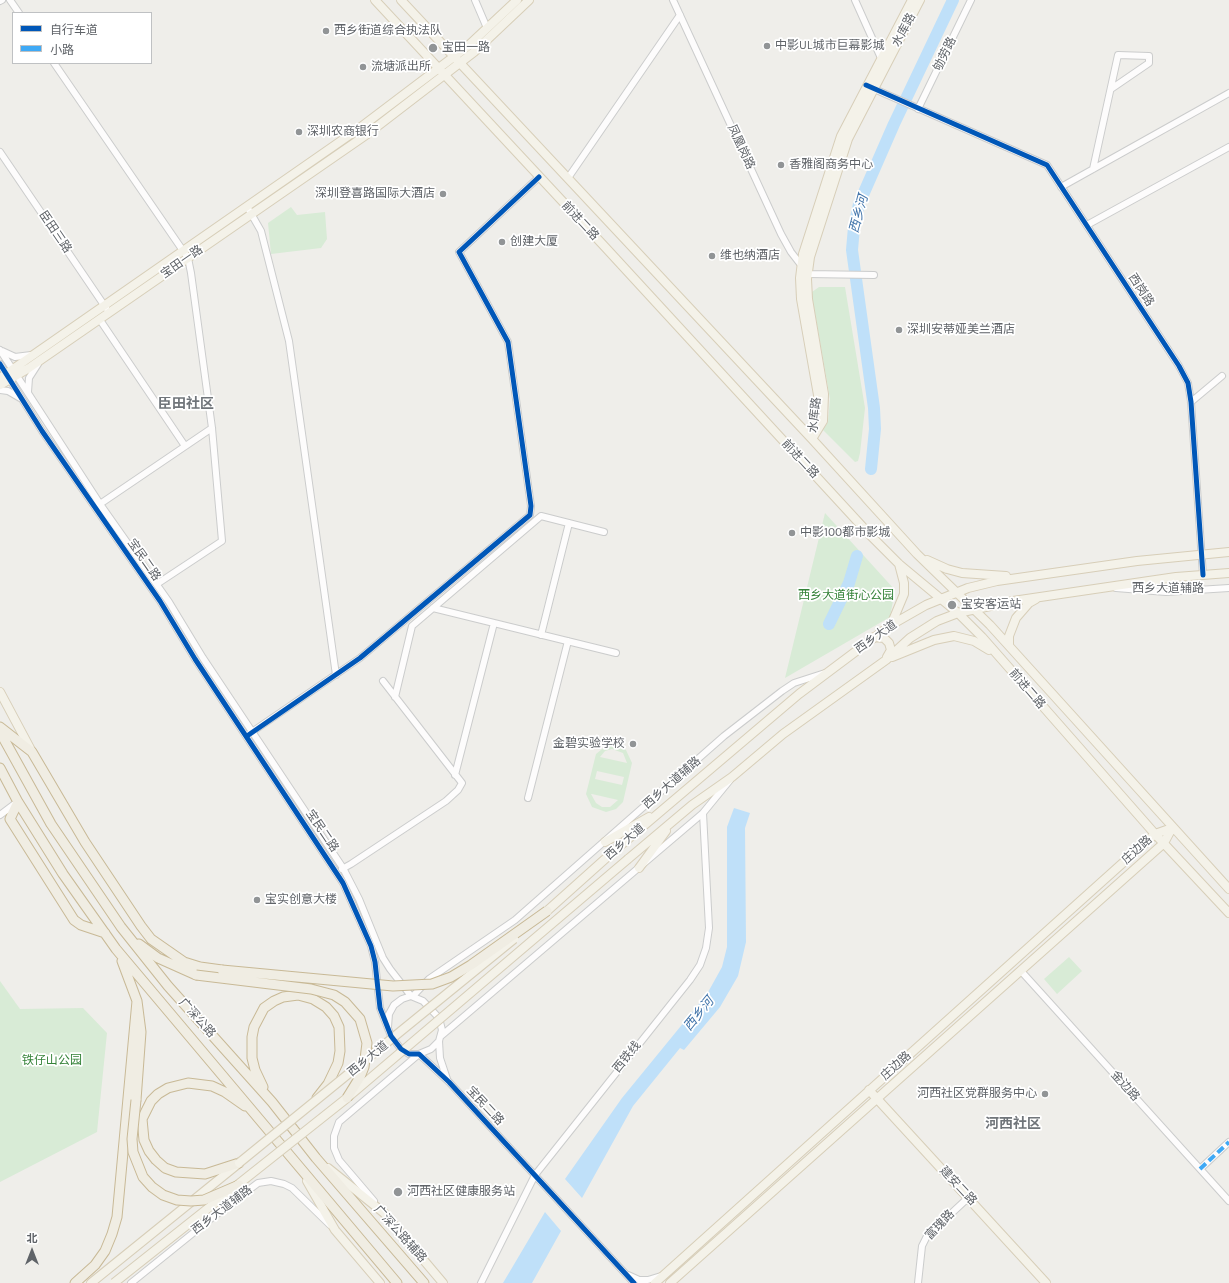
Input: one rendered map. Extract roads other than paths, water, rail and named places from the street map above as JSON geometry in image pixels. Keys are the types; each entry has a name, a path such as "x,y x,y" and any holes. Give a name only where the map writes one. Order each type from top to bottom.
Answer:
{"highway":[{"path":"0,727 32,752 85,842 148,935 171,954 184,962 200,967 222,970 393,986 432,984 451,978 547,911"},
{"name":"广深公路","path":"0,732 51,824 121,927 168,986 272,1102 316,1158 424,1283"},
{"name":"广深公路","path":"0,768 18,802 63,874 116,949 397,1283"},
{"path":"18,802 10,819 74,920 81,926 104,933"},
{"path":"121,927 158,958 196,974 323,991 345,1002 360,1019 367,1044 364,1067 358,1082 347,1098"},
{"path":"116,949 125,965 136,1001 141,1032 132,1139 133,1152 143,1177 152,1187 163,1195 177,1200 204,1200 239,1185"},
{"path":"272,1102 255,1070 252,1058 252,1037 258,1017 264,1008 283,997 298,995 313,998 326,1007 334,1016 339,1027 340,1051 333,1075 313,1103"},
{"path":"75,1283 95,1265 105,1251 112,1234 119,1199 136,1001"},
{"path":"239,1163 205,1174 176,1172 165,1168 149,1151 144,1140 142,1119 146,1110 158,1094 177,1084 188,1083 212,1086 225,1092 257,1115"}],"main road":[{"name":"前进二路","path":"375,0 871,536 900,564 942,598 998,655 1155,834 1229,913"},
{"name":"前进二路","path":"401,0 812,439 917,554 975,609 1009,645 1172,828 1229,889"},
{"name":"宝田一路","path":"249,210 366,135 444,75 487,28 517,0"},
{"name":"宝田一路","path":"42,355 249,210 438,69 457,60 529,0"},
{"name":"水库路","path":"812,439 823,421 824,394 808,299 808,274 815,238 840,159 881,58 912,0"},
{"name":"水库路","path":"812,439 818,410 818,395 801,299 802,266 808,235 834,157 851,114 870,87 920,0"},
{"name":"宝田一路","path":"0,385 9,375 100,320 107,310"},
{"name":"西乡大道","path":"91,1283 547,911 665,808 826,672 891,625 926,604 957,592 997,581 1137,561 1229,552"},
{"path":"917,554 947,569 962,573 1022,577"},
{"path":"891,625 904,594 904,583 900,564"},
{"name":"西乡大道","path":"114,1283 347,1098 673,820 732,777 783,734 886,660 921,630 943,618 958,613 1039,597 1203,575 1229,573"},
{"path":"1009,645 1009,636 1016,618 1029,603 1039,597"},
{"path":"886,660 934,640 954,636 974,641 998,655"},
{"path":"874,638 884,638 889,643 891,650 886,660"},
{"path":"0,692 32,752"},
{"path":"605,842 665,808"},
{"path":"639,868 673,820"},
{"name":"庄边路","path":"655,1283 1155,834 1172,828"},
{"name":"庄边路","path":"671,1282 1164,843 1172,828"},
{"name":"建安二路","path":"869,1090 969,1197 1046,1283"},
{"name":"广深公路辅路","path":"316,1158 384,1213 443,1283"},
{"path":"301,1169 335,1230 380,1283"}],"street":[{"path":"10,0 18,12"},
{"path":"475,0 487,28"},
{"name":"凤凰岗路","path":"673,0 781,234 808,274"},
{"path":"855,0 881,58"},
{"name":"劬劳路","path":"918,109 971,0"},
{"path":"568,178 680,15"},
{"path":"1093,169 1118,55 1149,56 1149,63 1111,89"},
{"path":"55,64 186,255 194,292 212,428 222,541 157,584"},
{"name":"西岗路","path":"870,87 1047,165 1179,366 1188,383 1191,402 1203,575"},
{"path":"1061,187 1229,93"},
{"path":"1087,226 1229,147"},
{"name":"臣田三路","path":"0,152 107,310"},
{"path":"247,736 360,658 530,515 531,506 508,342 459,252 539,177"},
{"path":"249,210 261,232 289,340 336,675"},
{"path":"808,274 874,275"},
{"path":"100,320 185,446"},
{"path":"0,350 15,357 42,355"},
{"name":"宝民二路","path":"0,350 9,375 21,399 164,608 195,659 337,872 349,895 370,946 375,962 380,1008 389,1031 406,1052 419,1054 449,1082 634,1283"},
{"path":"28,393 29,378 42,355"},
{"name":"宝民二路","path":"0,364 28,393 100,504 157,584 252,732 343,868 359,899 383,958 397,979 412,996 423,1001 439,1018 441,1025 440,1058 449,1082"},
{"path":"1191,402 1222,376"},
{"path":"0,390 8,391 21,399"},
{"path":"100,504 212,428"},
{"path":"395,697 412,626 541,516 604,532"},
{"path":"541,635 569,523"},
{"name":"西乡大道辅路","path":"1106,588 1166,592 1229,588"},
{"path":"433,608 616,653"},
{"path":"456,775 494,623"},
{"path":"528,798 568,641"},
{"name":"西乡大道辅路","path":"389,1031 388,1020 391,1009 402,999 412,996 429,979 515,920 724,736 782,691 794,683 826,672"},
{"path":"337,872 446,801 458,790 462,783 383,681"},
{"path":"384,1213 339,1160 334,1148 334,1136 339,1122 419,1054 431,1049 440,1038 704,813 732,777"},
{"path":"0,815 18,802"},
{"name":"西铁线","path":"481,1283 535,1175 690,980 700,965 706,948 709,928 704,813"},
{"name":"金边路","path":"1021,971 1229,1201"},
{"path":"397,979 413,982 429,979"},
{"path":"1200,1168 1229,1142"},
{"name":"西乡大道辅路","path":"131,1283 252,1187 265,1182 278,1181 292,1188 335,1230"},
{"name":"富瑰路","path":"918,1283 922,1246 926,1236 969,1197"},
{"path":"622,1270 639,1280 648,1280 666,1273"}],"water":[{"path":"734,808 750,813 745,828 746,942 738,976 720,1007 684,1050 680,1048 633,1106 582,1198 565,1179 622,1098 707,994 722,967 727,947 727,827"},
{"path":"545,1212 561,1231 532,1283 503,1283"}],"waterway":[{"name":"西乡河","path":"871,469 875,429 874,408 852,250 854,227 859,204 894,124 953,0"},
{"name":"西乡河","path":"829,624 849,583 857,556"}],"place":[{"name":"西乡街道综合执法队","path":"326,31"},
{"name":"中影UL城市巨幕影城","path":"767,46"},
{"name":"宝田一路","path":"433,48"},
{"name":"流塘派出所","path":"363,67"},
{"name":"深圳农商银行","path":"299,132"},
{"name":"香雅阁商务中心","path":"781,165"},
{"name":"深圳登喜路国际大酒店","path":"443,194"},
{"name":"创建大厦","path":"502,242"},
{"name":"维也纳酒店","path":"712,256"},
{"name":"深圳安蒂娅美兰酒店","path":"899,330"},
{"name":"中影100都市影城","path":"792,533"},
{"name":"宝安客运站","path":"952,605"},
{"name":"金碧实验学校","path":"633,744"},
{"name":"宝实创意大楼","path":"257,900"},
{"name":"河西社区党群服务中心","path":"1045,1094"},
{"name":"河西社区健康服务站","path":"398,1192"}],"district":[{"name":"臣田社区","path":"186,404"},
{"name":"河西社区","path":"1013,1124"}],"park label":[{"name":"西乡大道街心公园","path":"846,596"},
{"name":"铁仔山公园","path":"52,1061"}]}
